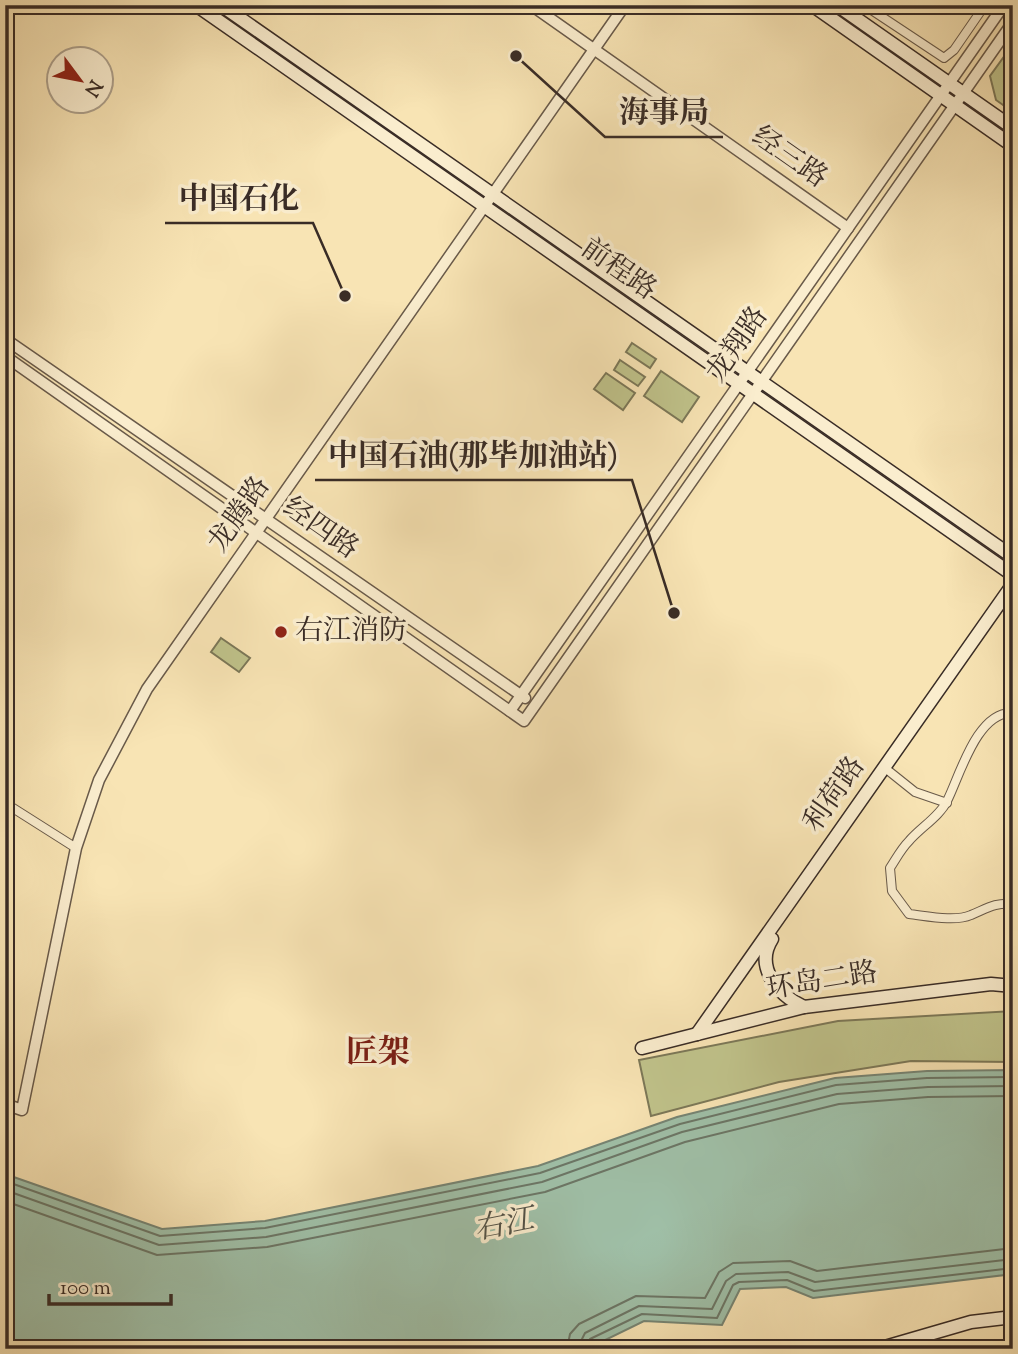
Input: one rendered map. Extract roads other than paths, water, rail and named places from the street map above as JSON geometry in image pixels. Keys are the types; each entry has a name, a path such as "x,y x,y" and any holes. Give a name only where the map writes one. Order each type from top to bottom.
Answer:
{"main road":[{"name":"前程路","path":"195,5 1013,575"},
{"path":"812,5 1013,146"},
{"path":"837,5 1013,128"},
{"name":"前程路","path":"230,8 1013,558"},
{"path":"223,24 230,8"},
{"name":"利荷路","path":"698,1034 1013,584"},
{"name":"利荷路","path":"804,1007 776,988 769,975 765,954 769,943 1013,597"},
{"name":"环岛二路","path":"642,1048 804,1007 979,985 1013,986"},
{"path":"878,1349 971,1322 1013,1317"}],"street":[{"name":"经三路","path":"531,5 848,228"},
{"name":"龙腾路","path":"5,1104 22,1110 76,848 99,780 147,689 486,208 625,5"},
{"path":"864,5 944,58 954,50 985,5"},
{"name":"龙翔路","path":"510,712 1004,5"},
{"name":"龙翔路","path":"524,721 1013,22"},
{"name":"经四路","path":"8,346 21,350 535,705"},
{"path":"5,372 9,358 21,350"},
{"name":"经四路","path":"9,358 524,721"},
{"path":"1013,713 1007,713 983,729 957,773 947,803 907,843 890,867 892,891 909,914 934,917 970,916 983,906 1013,904"},
{"path":"890,772 915,792 947,803"},
{"path":"5,803 76,848"}],"water":[{"name":"右江","path":"1013,1070 1013,1274 813,1298 786,1287 740,1289 722,1325 644,1321 587,1349 5,1349 5,1174 162,1229 265,1221 538,1166 677,1117 835,1078 927,1071"}],"place":[{"name":"海事局","path":"516,56"},
{"name":"中国石化","path":"345,296"},
{"name":"中国石油(那毕加油站)","path":"674,613"},
{"name":"右江消防","path":"281,632"}],"district":[{"name":"匠架","path":"378,1054"}]}
